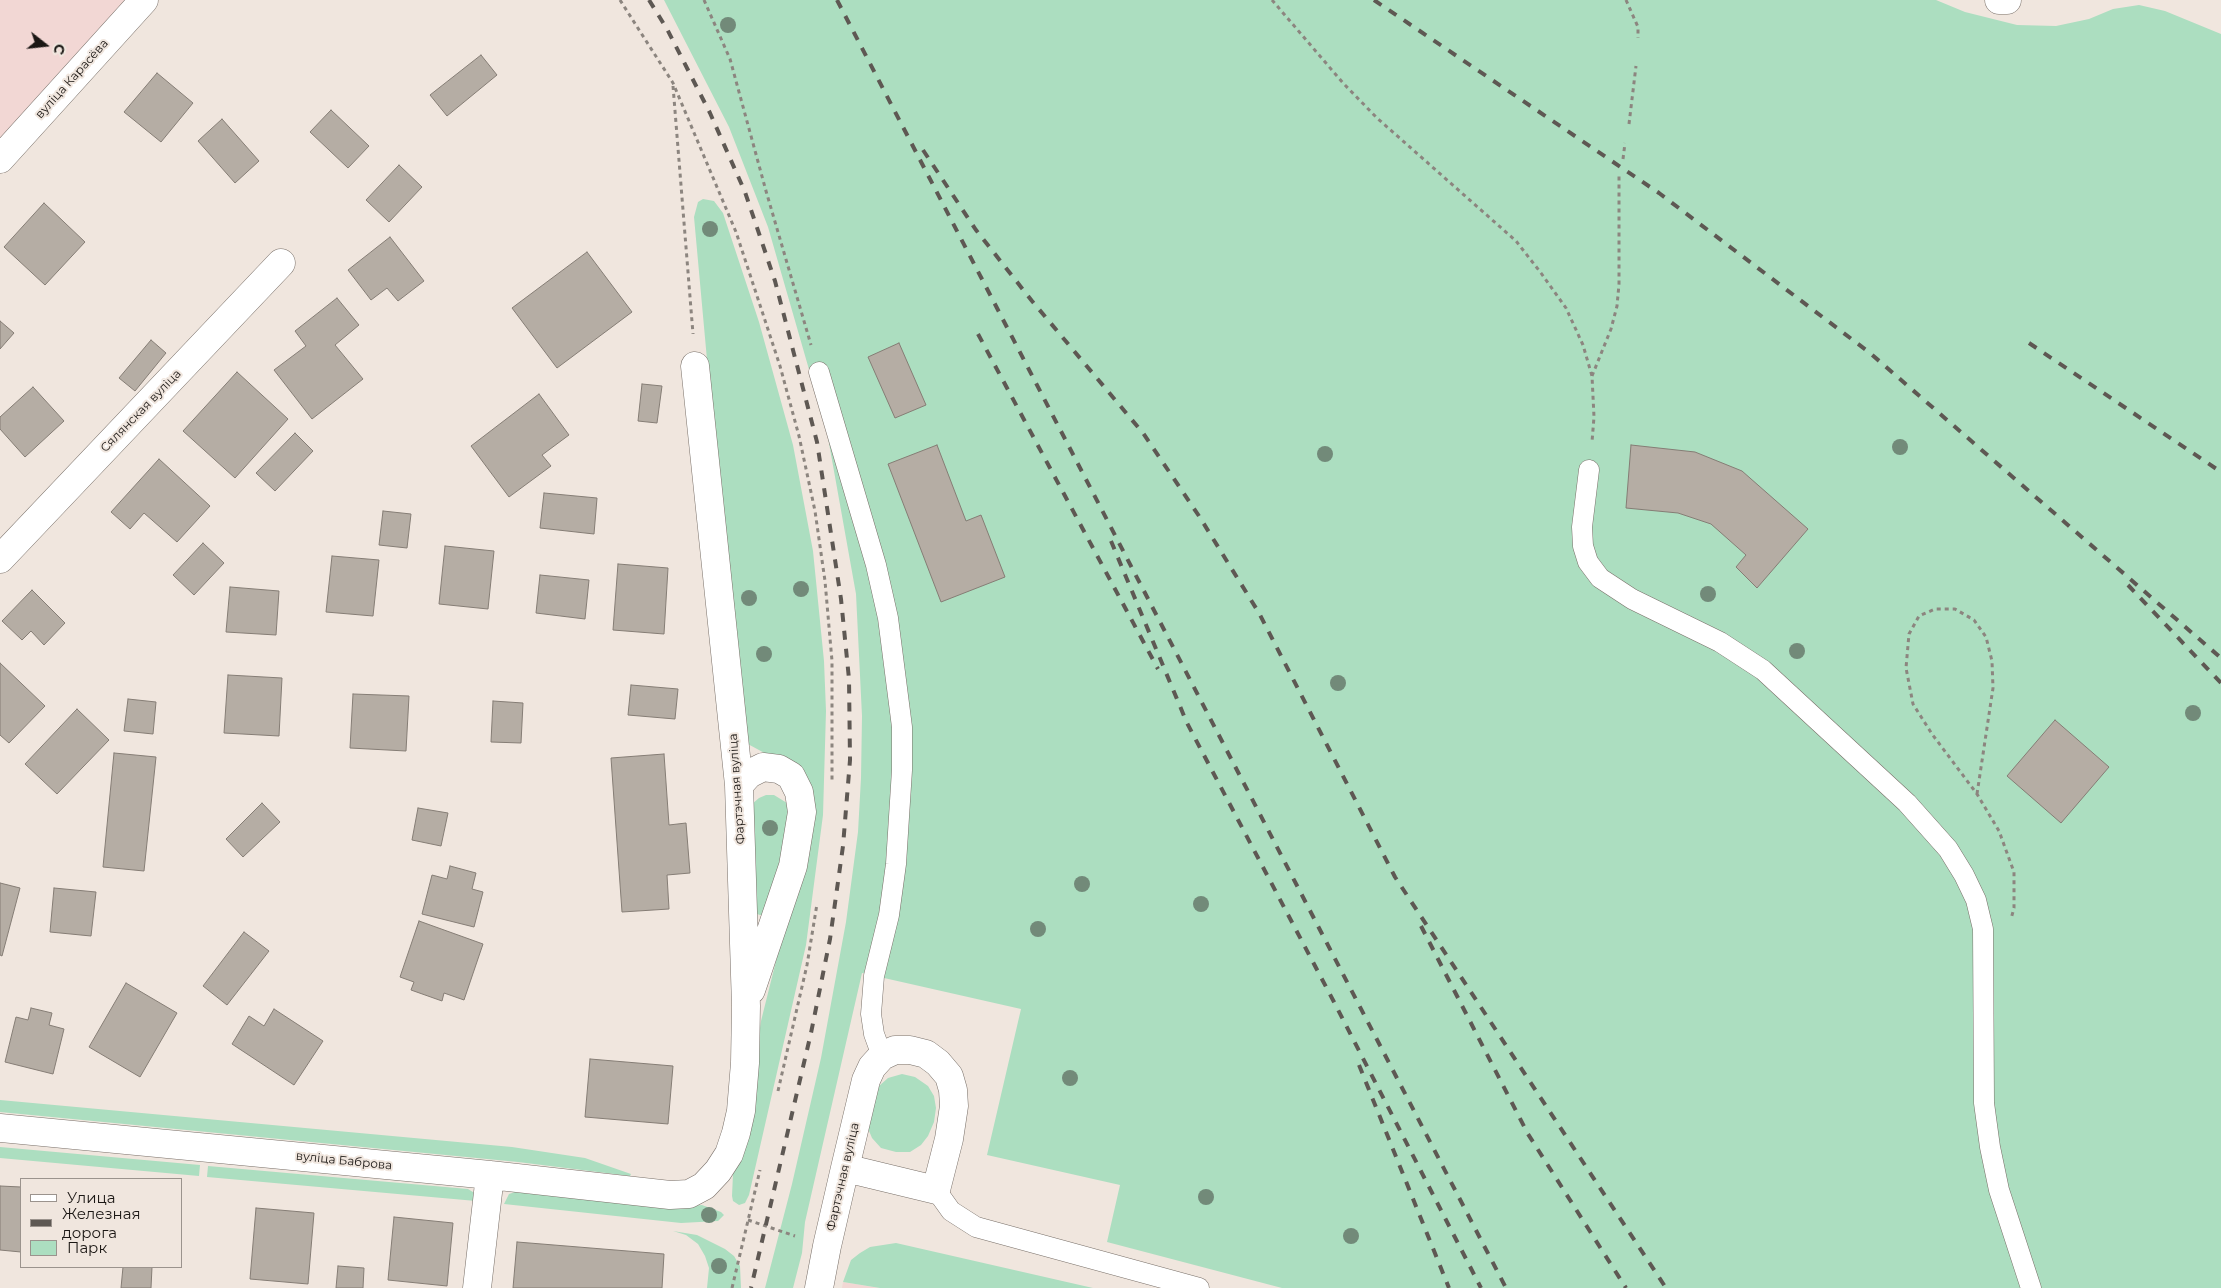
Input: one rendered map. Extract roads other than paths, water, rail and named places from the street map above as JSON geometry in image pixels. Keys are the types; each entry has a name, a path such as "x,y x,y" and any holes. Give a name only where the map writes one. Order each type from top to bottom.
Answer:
{"street":[{"name":"вуліца Карасёва","path":"0,159 144,0"},
{"path":"1999,0 2007,0"},
{"name":"Сялянская вуліца","path":"0,559 281,263"},
{"name":"Фартэчная вуліца","path":"689,1194 704,1186 718,1171 728,1154 736,1133 745,1063 746,1006 739,785 695,366"},
{"path":"739,785 749,774 763,767 779,769 791,776 799,792 802,812 793,866 746,1006"},
{"path":"845,1168 936,1190 949,1139 954,1106 953,1090 949,1076 938,1063 926,1054 910,1050 894,1050 882,1056"},
{"name":"Фартэчная вуліца","path":"818,1288 866,1080 872,1067 882,1056"},
{"name":"вуліца Баброва","path":"0,1128 490,1175 670,1195 689,1194"},
{"path":"476,1288 490,1175"}],"lane":[{"path":"819,372 876,565 888,618 902,727 902,780 896,864 889,915 874,976 871,1014 874,1034 882,1056"},
{"path":"1589,470 1582,528 1583,546 1588,562 1600,578 1632,599 1720,642 1763,670 1907,804 1942,842 1964,875 1976,900 1983,929 1984,1103 1990,1147 2008,1222 2031,1288"},
{"path":"936,1190 951,1211 976,1227 1199,1288"}],"railway":[{"path":"649,0 667,29 710,113 745,192 775,281 817,442 841,599 849,679 850,760 843,846 830,939 811,1033 751,1288"},
{"path":"837,0 1506,1288"},
{"path":"1374,0 1659,193 1870,353 2221,658"},
{"path":"923,150 976,230 1032,301 1143,433 1199,516 1259,613 1395,877 1666,1288"},
{"path":"978,334 1158,669"},
{"path":"2029,343 2221,472"},
{"path":"1111,541 1187,723 1334,1002 1481,1288"},
{"path":"2128,585 2221,683"},
{"path":"1421,926 1528,1134 1626,1288"},
{"path":"1359,1065 1449,1288"}]}
